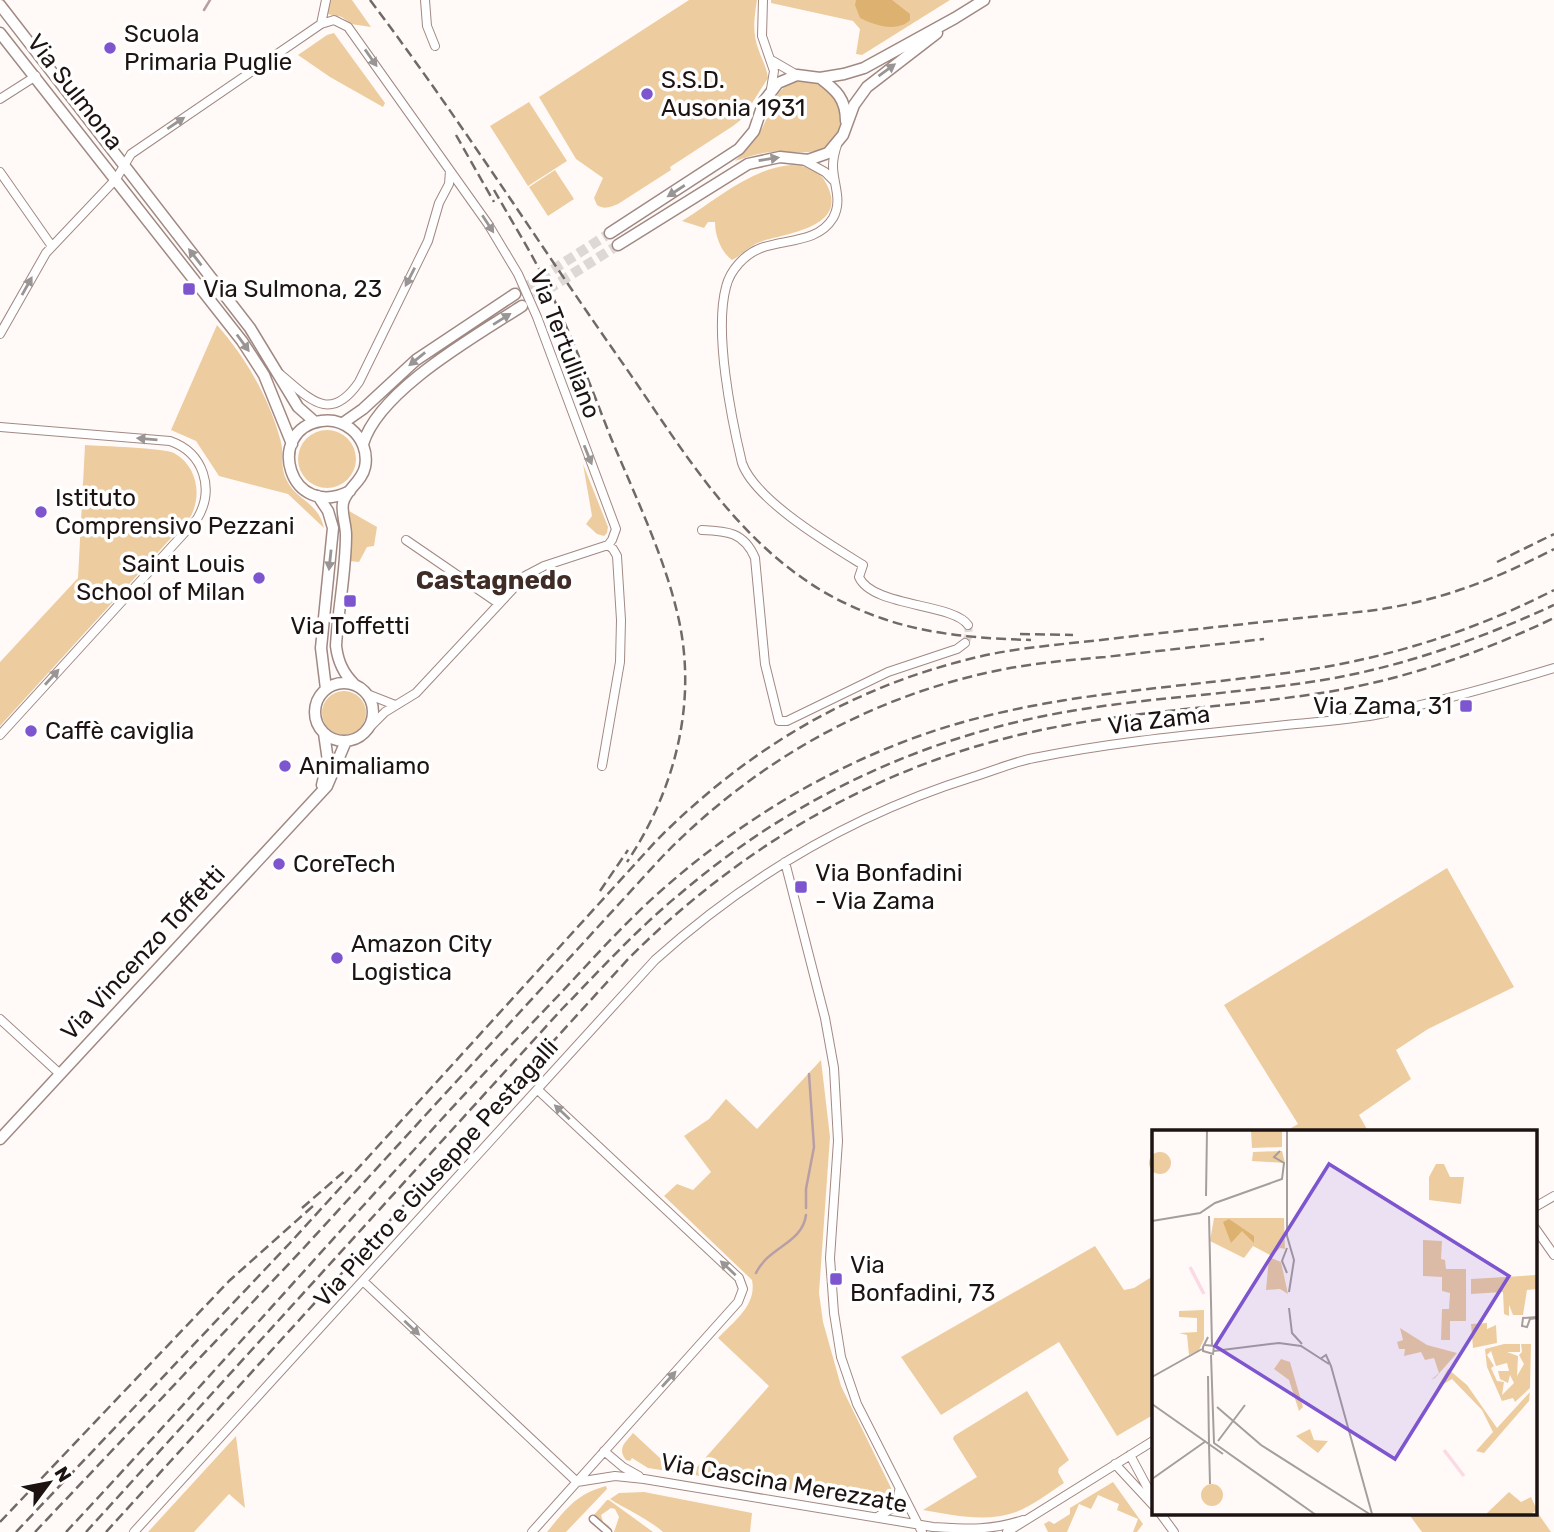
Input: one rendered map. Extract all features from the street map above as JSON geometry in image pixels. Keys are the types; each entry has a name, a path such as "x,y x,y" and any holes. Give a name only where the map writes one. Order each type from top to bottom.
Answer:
{"street":[{"path":"321,24 326,0"},
{"path":"425,0 427,26 435,46"},
{"path":"763,0 762,36 774,71 770,92"},
{"path":"770,59 797,75 820,78 844,74 864,68 984,0"},
{"name":"Via Sulmona","path":"0,5 250,328 292,400 316,422"},
{"path":"956,18 867,87 854,105 837,145 832,166 838,206 832,220 809,237 759,249 747,255 734,271 724,297 723,358 741,459 746,473 783,511 863,565 859,577 862,584 906,603 958,615 968,625"},
{"name":"Via Tertulliano","path":"321,24 334,20 343,22 350,29 507,254 531,302 615,523 615,535 608,545"},
{"name":"Via Sulmona","path":"116,179 131,154 321,24"},
{"name":"Via Sulmona","path":"0,33 254,357 292,444 289,457 291,474 303,489 318,496 328,511 333,528 321,648 326,689"},
{"path":"610,233 739,149 758,124 764,101 770,92 778,83 797,75"},
{"path":"0,99 36,76"},
{"path":"820,78 838,92 843,101 846,123"},
{"path":"618,245 748,164 771,158 819,158 837,145"},
{"path":"799,159 825,172 835,183"},
{"path":"278,372 322,404 337,404 349,395 359,382 428,242 439,203 449,184 449,168"},
{"path":"0,172 51,246"},
{"path":"0,334 51,246 116,179"},
{"path":"342,423 363,409 429,349 514,294"},
{"path":"363,444 377,415 413,380 453,350 522,306"},
{"path":"292,444 302,430 316,422 330,420 342,423 354,431 363,444 366,464 359,481 345,497 343,508 346,534 336,646 343,672 354,684 367,694 395,705"},
{"path":"0,427 170,441 190,452 203,470 206,494 197,519 0,735"},
{"path":"318,496 334,497 350,491"},
{"path":"702,530 735,533 748,544 755,558 765,664 779,721 787,721 888,672 957,649 965,643"},
{"path":"406,540 498,603"},
{"path":"324,733 335,740 346,741 360,737 395,705 416,693 518,582 533,571 608,545 617,556 621,620 618,678 602,766"},
{"name":"Via Zama","path":"785,862 888,807 933,789 1032,758 1140,740 1373,715 1485,689 1554,668"},
{"path":"326,689 338,683 354,684"},
{"name":"Via Vincenzo Toffetti","path":"317,795 327,769 324,733 317,723 315,710 318,698 326,689"},
{"path":"367,694 373,709 369,728"},
{"name":"Via Vincenzo Toffetti","path":"0,1139 331,780 346,741"},
{"path":"785,862 825,1018 834,1068 838,1141 830,1258 841,1357 858,1404 920,1528"},
{"name":"Via Pietro e Giuseppe Pestagalli","path":"134,1532 656,960 739,891 785,862"},
{"path":"0,1019 60,1074"},
{"path":"534,1531 740,1300 743,1293 739,1278 538,1090"},
{"path":"1536,1206 1554,1196"},
{"path":"1536,1229 1554,1255"},
{"path":"363,1281 577,1482"},
{"path":"1007,1532 1152,1442"},
{"path":"604,1451 623,1467 644,1479"},
{"path":"1130,1455 1152,1496"},
{"path":"1115,1464 1152,1504"},
{"name":"Via Cascina Merezzate","path":"577,1482 615,1476 644,1479 878,1516 920,1528 981,1530 1023,1520"},
{"path":"878,1516 899,1504 899,1488"},
{"path":"1162,1514 1174,1532"},
{"path":"593,1519 608,1532"}],"shaded area":[{"path":"330,0 352,0 371,27 351,24 342,17 327,14"},
{"name":"S.S.D. Ausonia 1931","path":"689,0 757,0 754,32 768,78 742,119 733,126 618,204 608,208 600,207 594,198 603,178 576,159 539,97"},
{"path":"771,0 950,0 862,55 856,54 860,29 853,21 771,3"},
{"path":"856,0 892,0 910,14 910,20 892,27 872,23 860,18"},
{"path":"334,33 385,103 383,107 298,55"},
{"path":"808,80 829,92 840,112 841,123 832,142 815,151 767,153 735,161 760,132 781,91 787,85"},
{"path":"529,102 567,161 528,186 490,126"},
{"path":"791,165 812,169 821,175 832,199 829,211 822,220 812,226 760,242 732,260 719,243 715,222 708,222 704,228 682,221 748,178 776,167"},
{"path":"555,170 574,199 548,216 529,187"},
{"path":"217,325 238,351 264,395 281,442 286,479 295,492 317,512 324,528 288,494 219,476 196,441 171,430"},
{"path":"321,430 333,430 348,438 356,453 356,465 348,480 333,488 321,488 306,480 298,465 298,453 306,438"},
{"path":"85,445 174,453 188,465 195,481 197,490 194,508 191,516 0,726 0,662 78,578"},
{"path":"583,464 608,527 604,536 597,534 586,524 592,516"},
{"path":"349,511 377,527 374,546 367,547 359,562 350,561 352,535"},
{"path":"344,691 360,697 366,713 360,729 344,735 328,729 322,713 328,697"},
{"path":"1447,868 1514,987 1428,1029 1396,1050 1411,1079 1359,1115 1367,1130 1288,1130 1298,1124 1224,1005"},
{"path":"821,1060 830,1137 819,1293 823,1322 841,1386 893,1492 892,1498 884,1504 648,1468 632,1458 630,1461 626,1460 622,1452 623,1446 633,1433 674,1471 691,1474 769,1386 718,1338 748,1305 753,1289 752,1280 664,1196 677,1184 693,1190 711,1172 684,1136 709,1119 726,1099 757,1129"},
{"path":"1095,1246 1124,1290 1134,1288 1152,1277 1152,1416 1117,1436 1059,1342 941,1415 901,1357"},
{"path":"1027,1391 1069,1460 1058,1472 1064,1483 1029,1506 1005,1515 970,1517 923,1510 977,1477 953,1439 954,1436"},
{"path":"236,1436 245,1508 229,1494 194,1532 148,1532"},
{"path":"1113,1482 1143,1524 1137,1532 1133,1532 1138,1519 1117,1510 1119,1504 1098,1495 1091,1509 1079,1504 1067,1532 1048,1532 1044,1524 1049,1521 1054,1524 1070,1514 1070,1508"},
{"path":"606,1486 607,1489 566,1532 547,1532 579,1498"},
{"path":"644,1492 752,1513 750,1532 663,1532 610,1499 619,1493"},
{"path":"607,1500 653,1532 614,1532 619,1517 615,1509 611,1508 601,1515 608,1528 594,1515"},
{"path":"1536,1510 1551,1532 1422,1532 1409,1514 1536,1514"}],"waterway":[{"path":"204,10 210,0"},
{"path":"806,1208 806,1189 814,1147 809,1074"},
{"path":"756,1273 769,1257 792,1239 803,1225 806,1215"}],"tunnel":[{"path":"515,294 610,233"},
{"path":"522,306 618,245"},
{"path":"965,643 969,635 968,625"}],"railway":[{"path":"370,0 468,137 689,460 760,544 788,568 819,589 844,603 895,623 948,634 1031,640"},
{"path":"456,135 494,202"},
{"path":"494,190 535,262 565,324 657,548 678,616 684,648 685,681 678,744 658,805 627,862"},
{"path":"1497,562 1554,534"},
{"path":"16,1532 290,1243 656,841 723,781 795,731 873,691 976,657 1033,648 1393,607 1464,589 1554,549"},
{"path":"66,1532 449,1112 617,933 683,872 743,826 841,769 911,739 959,723 1007,711 1104,694 1300,671 1366,659 1462,630 1554,590"},
{"path":"86,1532 605,964 681,893 763,832 851,781 898,760 994,728 1079,710 1258,689 1358,673 1444,649 1500,629 1554,605"},
{"path":"106,1532 630,957 721,877 770,843 875,785 930,762 987,743 1082,722 1302,696 1367,684 1449,661 1554,618"},
{"path":"1020,634 1073,635"},
{"path":"35,1532 301,1251 662,857 735,791 775,763 860,716 905,697 952,682 1039,664 1264,639"},
{"path":"600,891 628,850"},
{"path":"302,1208 347,1169"},
{"path":"0,1522 229,1281 313,1206"}],"place":[{"name":"Scuola Primaria Puglie","path":"110,48"},
{"name":"S.S.D. Ausonia 1931","path":"647,94"},
{"name":"Via Sulmona, 23","path":"189,289"},
{"name":"Istituto Comprensivo Pezzani","path":"41,512"},
{"name":"Saint Louis School of Milan","path":"259,578"},
{"name":"Via Toffetti","path":"350,601"},
{"name":"Via Zama, 31","path":"1466,706"},
{"name":"Caffè caviglia","path":"31,731"},
{"name":"Animaliamo","path":"285,766"},
{"name":"CoreTech","path":"279,864"},
{"name":"Via Bonfadini - Via Zama","path":"801,887"},
{"name":"Amazon City Logistica","path":"337,958"},
{"name":"Via Bonfadini, 73","path":"836,1279"}],"district":[{"name":"Castagnedo","path":"494,580"}]}
